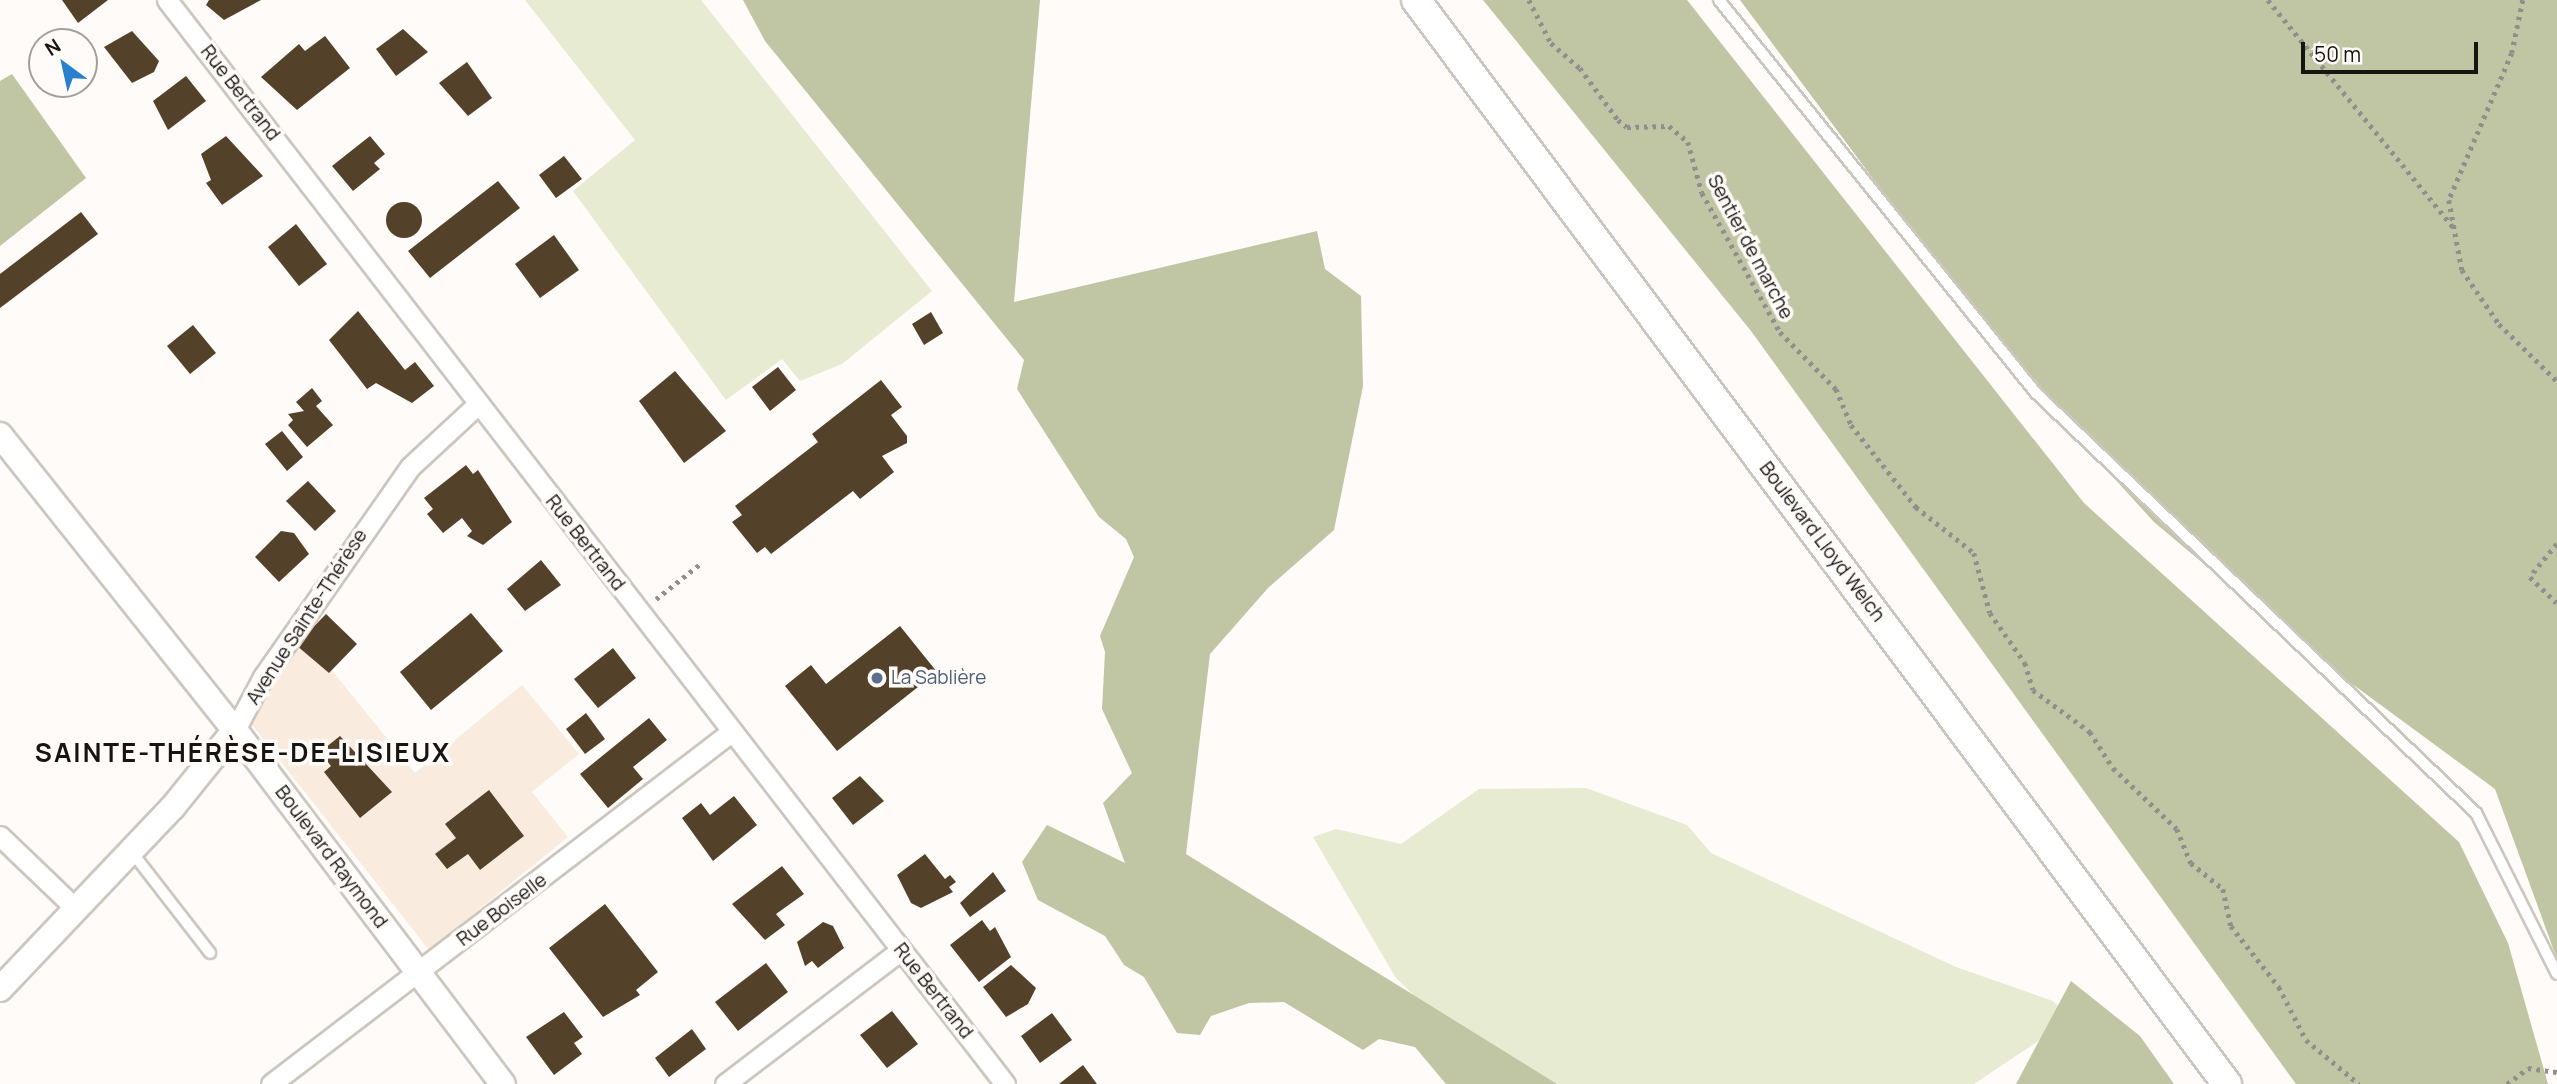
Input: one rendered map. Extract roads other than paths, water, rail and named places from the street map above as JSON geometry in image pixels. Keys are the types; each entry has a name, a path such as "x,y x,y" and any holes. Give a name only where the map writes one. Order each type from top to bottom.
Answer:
{"main road":[{"name":"Boulevard Lloyd Welch","path":"1416,0 2227,1084"}],"street":[{"name":"Rue Bertrand","path":"167,0 731,733 1005,1084"},
{"name":"Avenue Sainte-Thérèse","path":"1,984 131,850 235,730 263,677 410,467 478,404"},
{"name":"Boulevard Raymond","path":"0,435 235,730 503,1084"},
{"name":"Rue Boiselle","path":"271,1084 731,733"},
{"path":"0,836 75,908"},
{"path":"725,1084 901,950"}],"lane":[{"path":"1719,0 2036,393 2476,813 2557,974"},
{"path":"131,850 210,953"}],"place":[{"name":"La Sablière","path":"877,678"}],"district":[{"name":"SAINTE-THÉRÈSE-DE-LISIEUX","path":"243,753"}]}
